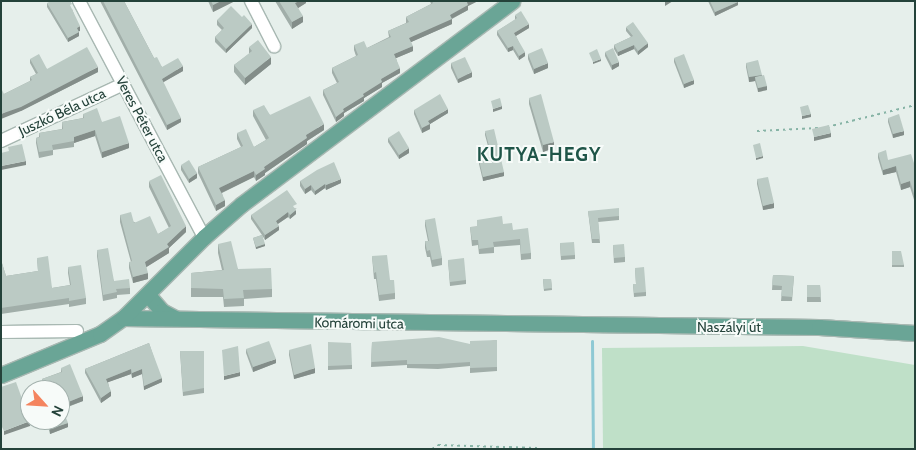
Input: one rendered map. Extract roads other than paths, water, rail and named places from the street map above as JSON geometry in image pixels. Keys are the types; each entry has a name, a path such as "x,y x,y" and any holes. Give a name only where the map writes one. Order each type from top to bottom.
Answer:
{"main road":[{"path":"1,375 100,334 124,318 204,237 242,204 512,1"},
{"path":"148,295 162,311 175,318"},
{"name":"Komáromi utca","path":"124,318 544,325"},
{"name":"Naszályi út","path":"544,325 819,328 915,333"}],"street":[{"name":"Veres Péter utca","path":"79,1 204,237"},
{"path":"251,1 274,46"},
{"name":"Juszkó Béla utca","path":"1,141 123,84"},
{"path":"1,332 77,331"}],"waterway":[{"path":"592,341 593,449"}],"district":[{"name":"KUTYA-HEGY","path":"539,155"}]}
